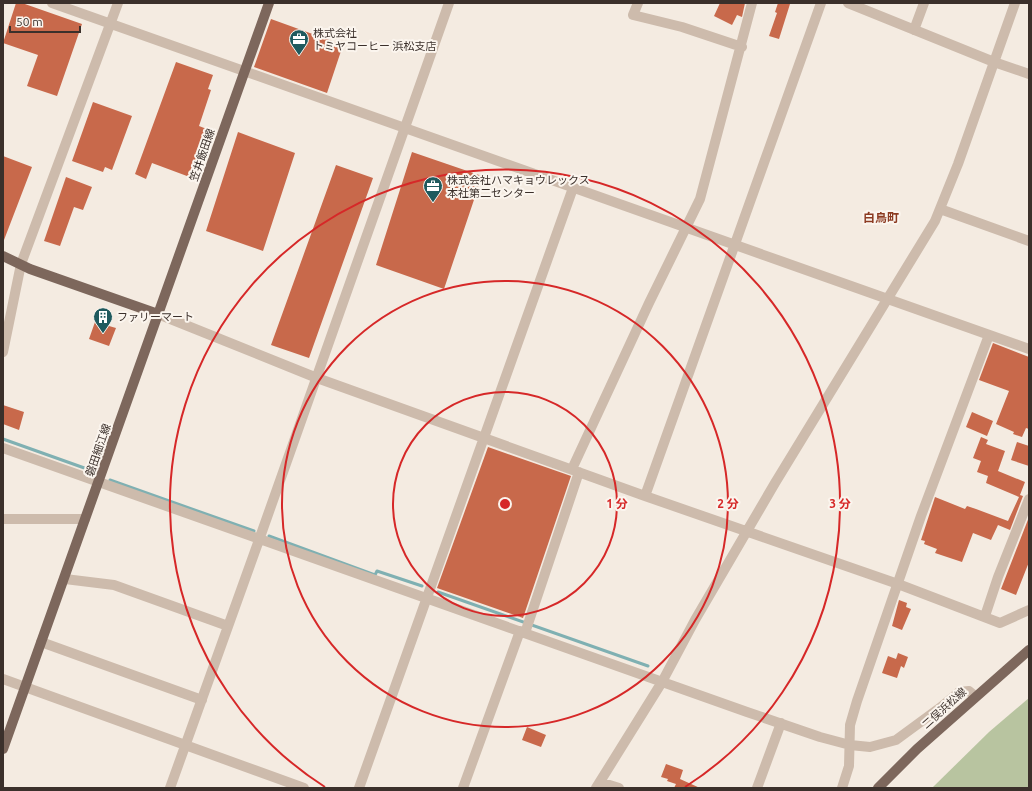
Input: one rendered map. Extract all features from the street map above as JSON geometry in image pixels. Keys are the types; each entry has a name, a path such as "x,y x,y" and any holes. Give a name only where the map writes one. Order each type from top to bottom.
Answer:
{"main road":[{"name":"笠井飯田線","path":"158,314 268,3"},
{"path":"3,256 158,314"},
{"name":"磐田細江線","path":"3,749 65,579 158,314"},
{"name":"二俣浜松線","path":"878,788 917,749 975,696 1029,650"}],"street":[{"path":"52,3 1029,349"},
{"path":"3,352 21,264 118,3"},
{"path":"170,788 260,540 449,3"},
{"path":"638,3 633,15 682,27 742,46"},
{"path":"463,788 525,628 576,470 646,310 700,199 742,46 752,3"},
{"path":"645,496 821,3"},
{"path":"848,3 994,62 1029,74"},
{"path":"914,30 924,3"},
{"path":"619,788 598,785 662,682 747,531 940,209 1015,3"},
{"path":"359,788 573,188"},
{"path":"940,209 1029,241"},
{"path":"158,314 316,378 645,496 898,584 1000,623 1029,610"},
{"path":"842,788 848,766 850,725 921,516 989,335"},
{"path":"3,448 427,598 525,628 662,682 850,745 870,747 896,740 960,692 969,691 975,696"},
{"path":"985,616 998,577 1029,499"},
{"path":"3,519 85,519"},
{"path":"65,579 114,585 228,626"},
{"path":"41,642 202,700"},
{"path":"3,679 304,788"},
{"path":"757,788 781,723"}],"green space":[{"path":"1029,698 1029,788 932,788 989,732"}],"building":[{"path":"16,3 22,3 82,24 57,96 27,86 38,55 3,43"},
{"path":"720,3 745,3 742,17 737,15 732,25 714,16"},
{"path":"778,3 790,4 779,39 769,36 777,13 775,12"},
{"name":"株式会社 トミヤコーヒー 浜松支店","path":"271,19 343,45 327,93 254,67"},
{"path":"176,62 213,75 208,89 211,90 199,126 212,131 195,179 152,163 146,179 135,174"},
{"path":"93,102 132,116 112,170 105,167 103,172 72,161"},
{"path":"238,132 295,153 263,251 206,231"},
{"path":"412,152 482,176 444,289 376,265"},
{"path":"3,156 32,167 4,240 3,240"},
{"path":"336,165 373,178 309,358 271,345"},
{"path":"66,177 92,187 83,210 74,207 60,246 44,241"},
{"name":"ファリーマート","path":"95,322 116,328 109,346 89,339"},
{"path":"993,343 1029,357 1029,429 1026,428 1022,437 1013,434 1014,432 996,424 1009,391 979,380"},
{"path":"3,405 24,412 19,430 3,424"},
{"path":"972,412 993,421 987,436 966,427"},
{"path":"981,437 988,440 986,444 1005,451 998,471 1025,482 1020,495 1023,496 1010,530 998,525 991,540 973,533 962,562 935,553 937,549 924,544 925,541 921,540 935,497 965,509 967,506 1008,521 1019,497 986,483 988,476 977,472 981,461 973,458"},
{"path":"1017,442 1029,446 1029,466 1011,460"},
{"path":"488,447 571,476 523,618 437,588"},
{"path":"1029,517 1029,562 1016,595 1001,589"},
{"path":"899,600 907,603 906,607 911,609 902,630 892,626"},
{"path":"898,653 908,657 904,668 901,666 897,678 882,673 888,656 896,659"},
{"path":"527,727 546,735 541,747 522,740"},
{"path":"666,764 683,770 680,779 700,788 674,788 676,784 661,777"}],"waterway":[{"path":"3,439 90,470"},
{"path":"110,480 254,531"},
{"path":"269,536 375,575 377,571 422,586"},
{"path":"438,592 648,666"}],"place":[{"name":"株式会社 トミヤコーヒー 浜松支店","path":"299,56"},
{"name":"株式会社ハマキョウレックス 本社第二センター","path":"433,203"},
{"name":"ファリーマート","path":"103,334"}],"district":[{"name":"白鳥町","path":"881,218"}]}
